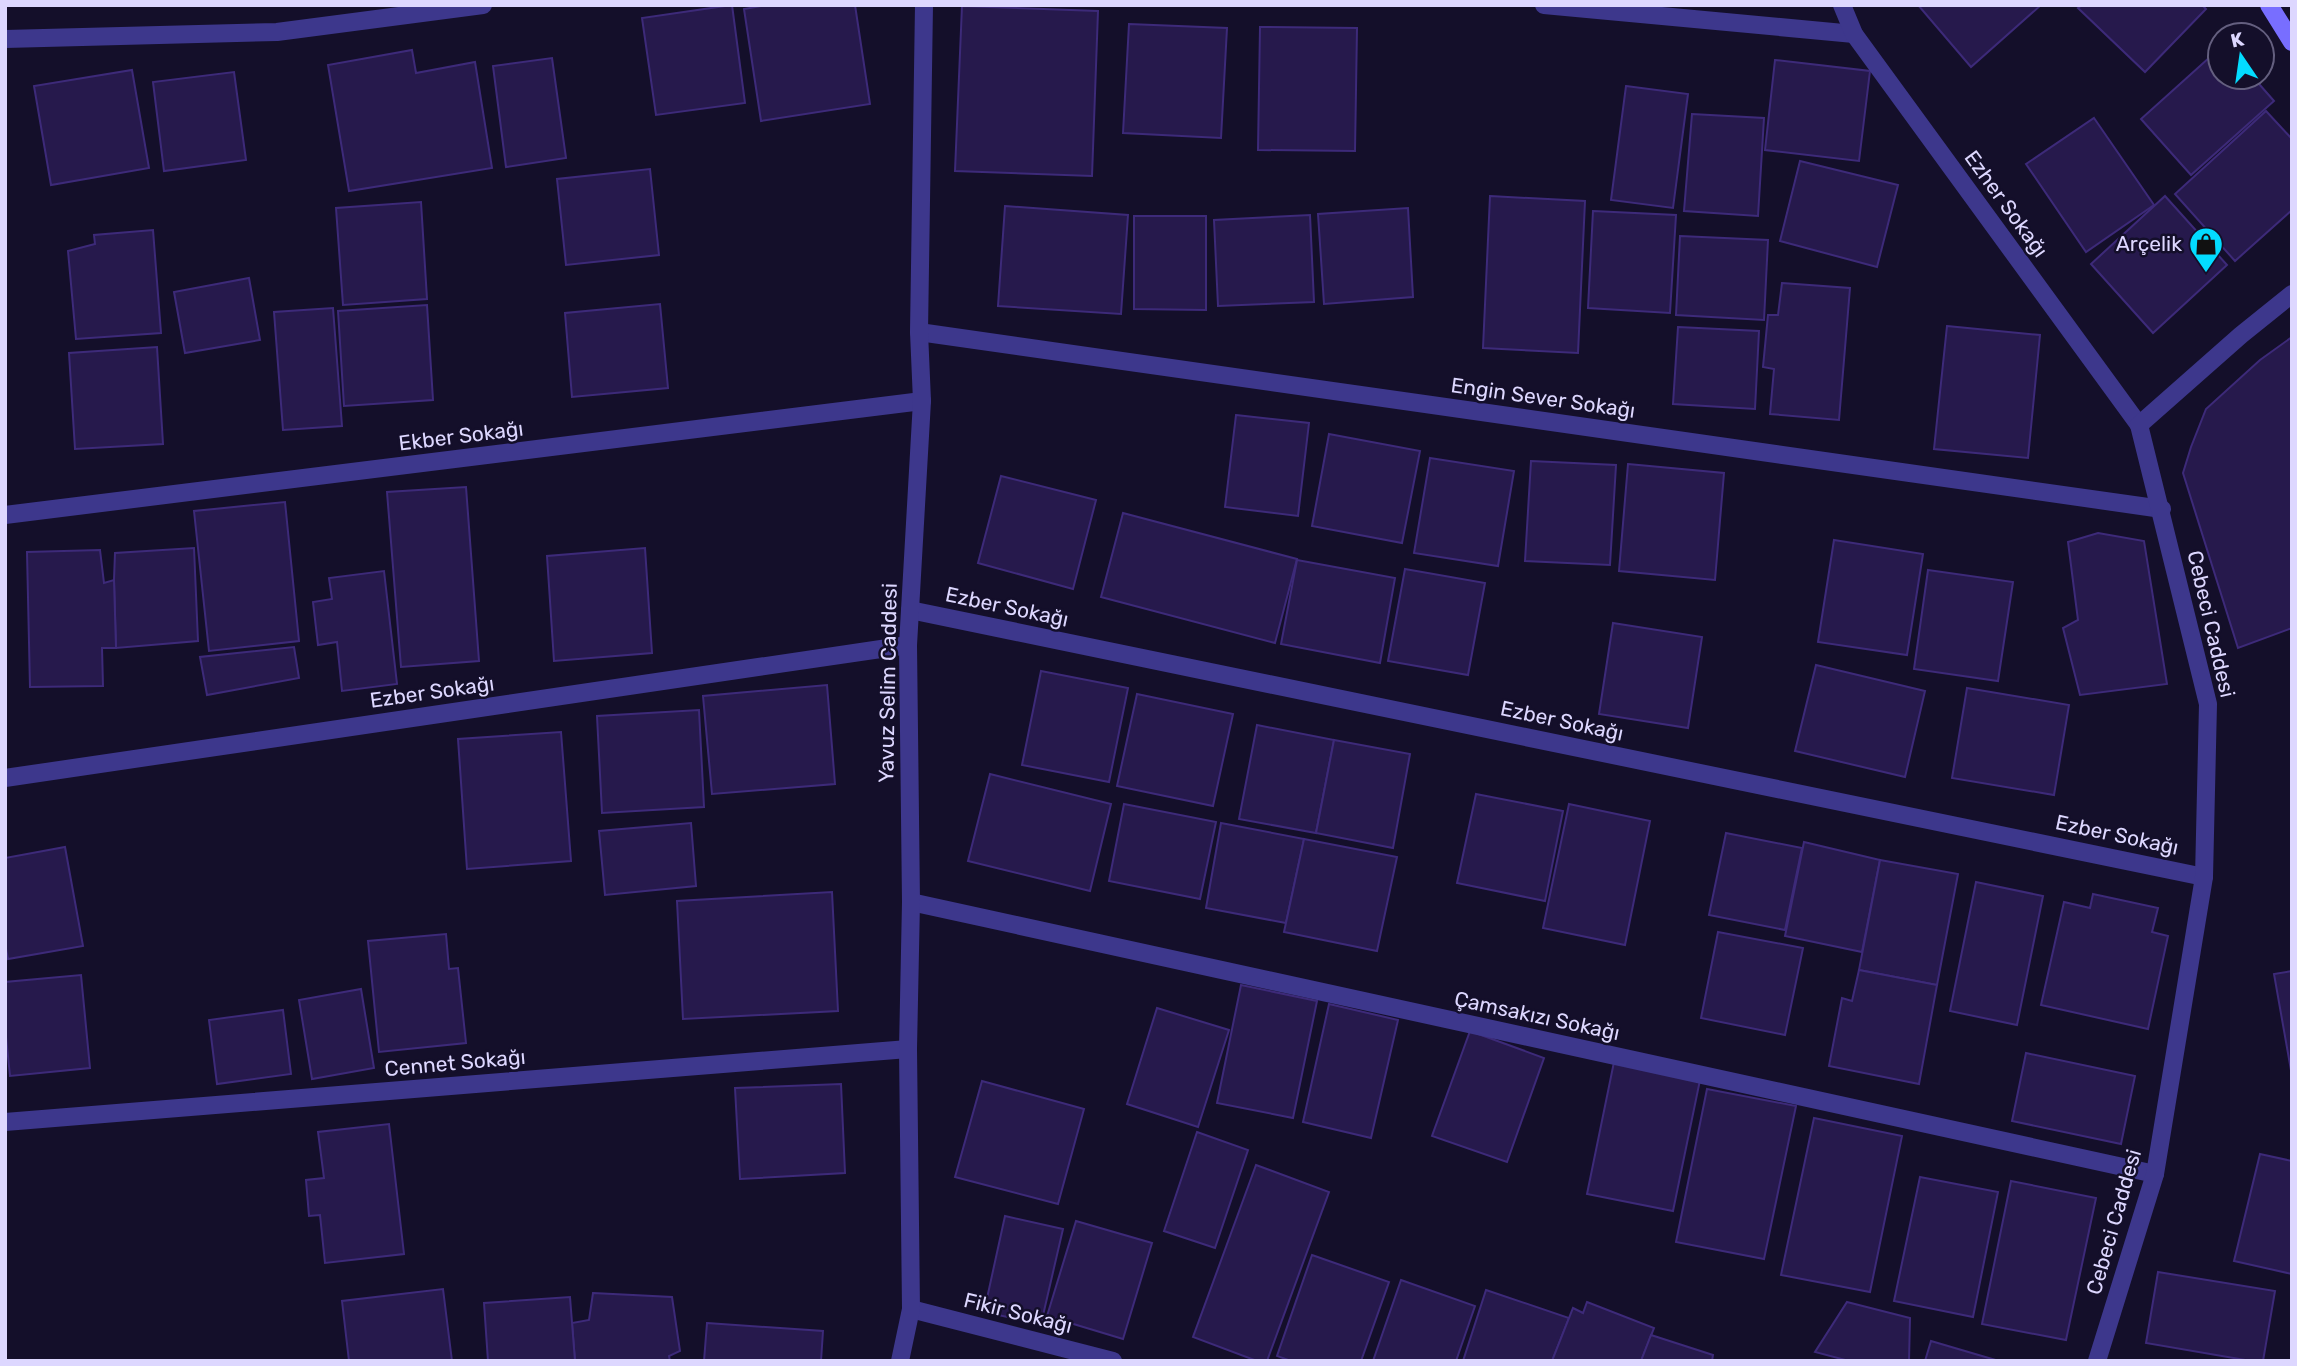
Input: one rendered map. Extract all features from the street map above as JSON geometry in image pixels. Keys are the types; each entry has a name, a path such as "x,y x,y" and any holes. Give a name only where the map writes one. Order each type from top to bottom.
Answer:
{"street":[{"path":"5,39 277,32 483,5"},
{"name":"Yavuz Selim Caddesi","path":"901,1361 911,1309 908,645 922,401 919,332 925,5"},
{"path":"1544,5 1854,34"},
{"name":"Ezher Sokağı","path":"1842,5 1854,34 2139,425"},
{"path":"2269,5 2292,42"},
{"path":"2139,425 2292,294"},
{"name":"Engin Sever Sokağı","path":"919,332 2161,509"},
{"name":"Ekber Sokağı","path":"5,514 922,401"},
{"name":"Cebeci Caddesi","path":"2097,1361 2155,1174 2204,877 2208,704 2139,425"},
{"name":"Ezber Sokağı","path":"911,610 2204,877"},
{"name":"Ezber Sokağı","path":"5,778 908,645"},
{"name":"Çamsakızı Sokağı","path":"911,902 2155,1174"},
{"name":"Cennet Sokağı","path":"5,1122 908,1049"},
{"name":"Fikir Sokağı","path":"911,1309 1113,1361"}],"building":[{"path":"732,5 745,103 656,115 642,18"},
{"path":"766,5 855,5 870,104 761,121 744,9"},
{"path":"1918,5 2041,5 1971,67"},
{"path":"2082,5 2202,5 2206,9 2145,72 2078,8"},
{"path":"962,6 1098,11 1092,176 955,171"},
{"path":"1129,24 1227,28 1221,138 1123,133"},
{"path":"1260,27 1357,28 1355,151 1258,150"},
{"path":"412,50 416,73 475,62 492,168 349,191 328,65"},
{"path":"552,58 566,158 506,167 493,66"},
{"path":"1775,60 1870,71 1859,161 1765,150"},
{"path":"2206,61 2206,91 2265,91 2274,101 2191,175 2141,119"},
{"path":"132,70 149,168 51,185 34,86"},
{"path":"234,72 246,160 164,171 153,82"},
{"path":"1626,86 1688,94 1673,208 1611,200"},
{"path":"2266,111 2292,139 2292,210 2235,261 2175,194"},
{"path":"1692,114 1764,118 1758,216 1684,211"},
{"path":"2094,118 2154,205 2086,252 2026,164"},
{"path":"1800,161 1898,185 1877,267 1780,241"},
{"path":"650,169 659,255 566,265 557,179"},
{"path":"1490,196 1585,201 1578,353 1483,348"},
{"path":"2165,196 2227,265 2153,333 2091,264"},
{"path":"421,202 427,299 343,305 336,208"},
{"path":"1005,206 1128,215 1121,314 998,306"},
{"path":"1408,208 1413,297 1324,304 1318,214"},
{"path":"1593,211 1676,215 1670,313 1588,308"},
{"path":"1310,215 1314,302 1218,306 1214,220"},
{"path":"1134,216 1206,216 1206,310 1134,309"},
{"path":"153,230 161,333 76,339 68,251 95,244 94,235"},
{"path":"1680,236 1768,240 1764,320 1676,315"},
{"path":"249,278 260,340 185,353 174,292"},
{"path":"1782,283 1850,288 1839,420 1770,414 1774,369 1763,367 1768,315 1778,315"},
{"path":"660,304 668,388 572,397 565,313"},
{"path":"427,305 433,400 344,406 338,311"},
{"path":"333,308 342,426 283,430 274,312"},
{"path":"1947,326 2040,335 2028,458 1934,449"},
{"path":"1678,327 1759,331 1755,409 1673,404"},
{"path":"2292,337 2292,628 2238,648 2183,473 2206,409 2260,360"},
{"path":"157,347 163,444 75,449 69,353"},
{"path":"1236,415 1309,423 1298,516 1225,507"},
{"path":"1329,434 1420,451 1402,543 1312,526"},
{"path":"1430,458 1514,471 1498,566 1414,553"},
{"path":"1531,461 1616,465 1610,565 1525,561"},
{"path":"1628,464 1724,473 1715,580 1619,571"},
{"path":"1001,476 1096,500 1073,589 978,563"},
{"path":"466,487 479,661 401,667 387,492"},
{"path":"285,502 299,641 209,651 194,511"},
{"path":"1123,513 1297,559 1275,643 1101,597"},
{"path":"2098,533 2144,541 2167,684 2080,695 2063,628 2078,620 2068,542"},
{"path":"1834,540 1923,554 1907,655 1818,642"},
{"path":"194,548 198,641 116,648 115,553"},
{"path":"645,548 652,653 554,661 547,556"},
{"path":"100,550 104,583 114,580 116,648 102,648 103,686 30,687 27,552"},
{"path":"1297,560 1395,578 1380,663 1281,644"},
{"path":"1405,569 1485,583 1468,675 1388,661"},
{"path":"1928,570 2013,582 1998,681 1914,669"},
{"path":"384,571 397,684 342,691 337,642 318,645 313,602 332,599 329,578"},
{"path":"1613,623 1702,637 1688,728 1599,714"},
{"path":"294,647 299,678 207,695 200,657"},
{"path":"1816,665 1925,691 1905,777 1795,751"},
{"path":"1041,671 1128,688 1109,782 1022,765"},
{"path":"827,685 835,784 712,794 703,696"},
{"path":"1967,688 2069,705 2054,795 1952,778"},
{"path":"1137,694 1233,714 1213,806 1117,786"},
{"path":"699,710 704,807 602,813 597,716"},
{"path":"1257,725 1334,740 1316,833 1239,819"},
{"path":"561,732 571,861 467,869 458,739"},
{"path":"1334,740 1410,754 1393,848 1316,833"},
{"path":"990,774 1111,804 1090,891 968,861"},
{"path":"1476,794 1563,811 1545,901 1457,883"},
{"path":"1124,804 1216,822 1200,899 1109,881"},
{"path":"1569,804 1650,821 1625,945 1543,928"},
{"path":"691,823 696,886 605,895 599,831"},
{"path":"1221,823 1304,839 1286,923 1206,908"},
{"path":"1726,833 1802,848 1785,930 1709,915"},
{"path":"1304,839 1397,857 1377,951 1284,932"},
{"path":"1804,842 1880,860 1862,952 1785,936"},
{"path":"65,847 83,946 8,959 5,944 5,858"},
{"path":"1880,860 1958,874 1937,985 1859,970"},
{"path":"1976,882 2043,896 2017,1025 1950,1011"},
{"path":"832,892 838,1011 683,1019 677,901"},
{"path":"2093,894 2158,908 2152,932 2168,936 2148,1029 2041,1005 2064,902 2090,908"},
{"path":"1718,932 1803,948 1785,1035 1701,1018"},
{"path":"446,934 449,969 458,968 466,1043 379,1052 368,941"},
{"path":"1859,970 1937,985 1919,1084 1829,1066 1842,998 1852,1001"},
{"path":"2292,971 2292,1076 2274,974"},
{"path":"81,975 90,1068 10,1076 5,1027 5,982"},
{"path":"1241,985 1317,1001 1293,1118 1217,1103"},
{"path":"361,989 374,1068 312,1079 299,1000"},
{"path":"1329,1004 1398,1020 1371,1138 1303,1122"},
{"path":"1157,1008 1229,1030 1198,1127 1127,1104"},
{"path":"283,1010 291,1074 217,1084 209,1020"},
{"path":"1470,1031 1544,1058 1507,1162 1432,1136"},
{"path":"2026,1053 2135,1076 2121,1144 2012,1121"},
{"path":"1614,1062 1700,1080 1673,1211 1587,1194"},
{"path":"982,1081 1084,1109 1058,1204 955,1177"},
{"path":"841,1084 845,1173 740,1179 735,1088"},
{"path":"1707,1089 1796,1106 1764,1259 1676,1242"},
{"path":"1814,1118 1902,1136 1870,1292 1781,1275"},
{"path":"389,1124 404,1254 325,1263 320,1215 309,1216 306,1180 324,1178 318,1132"},
{"path":"1197,1132 1248,1150 1215,1248 1164,1231"},
{"path":"2260,1154 2292,1161 2292,1274 2234,1261"},
{"path":"1256,1165 1329,1192 1267,1361 1257,1361 1193,1337"},
{"path":"1920,1177 1998,1192 1973,1317 1894,1301"},
{"path":"2011,1181 2096,1198 2066,1340 1982,1324"},
{"path":"1005,1216 1063,1229 1041,1324 984,1312"},
{"path":"1076,1221 1152,1243 1123,1339 1047,1316"},
{"path":"1312,1255 1389,1282 1361,1361 1291,1361 1277,1356"},
{"path":"2158,1272 2275,1291 2263,1361 2146,1343"},
{"path":"1401,1280 1475,1306 1456,1361 1373,1361"},
{"path":"443,1289 452,1361 349,1361 342,1301"},
{"path":"1486,1290 1569,1318 1552,1361 1463,1361"},
{"path":"593,1293 672,1297 680,1351 669,1356 670,1361 575,1361 572,1323 589,1320"},
{"path":"570,1297 575,1361 488,1361 484,1303"},
{"path":"1587,1302 1654,1328 1641,1361 1552,1361 1573,1308 1583,1313"},
{"path":"1847,1302 1910,1318 1909,1361 1849,1361 1815,1352"},
{"path":"707,1323 823,1331 821,1361 704,1361"},
{"path":"1651,1335 1713,1355 1712,1361 1641,1361"},
{"path":"1931,1341 1999,1361 1925,1361"}],"place":[{"name":"Arçelik","path":"2206,274"}]}
